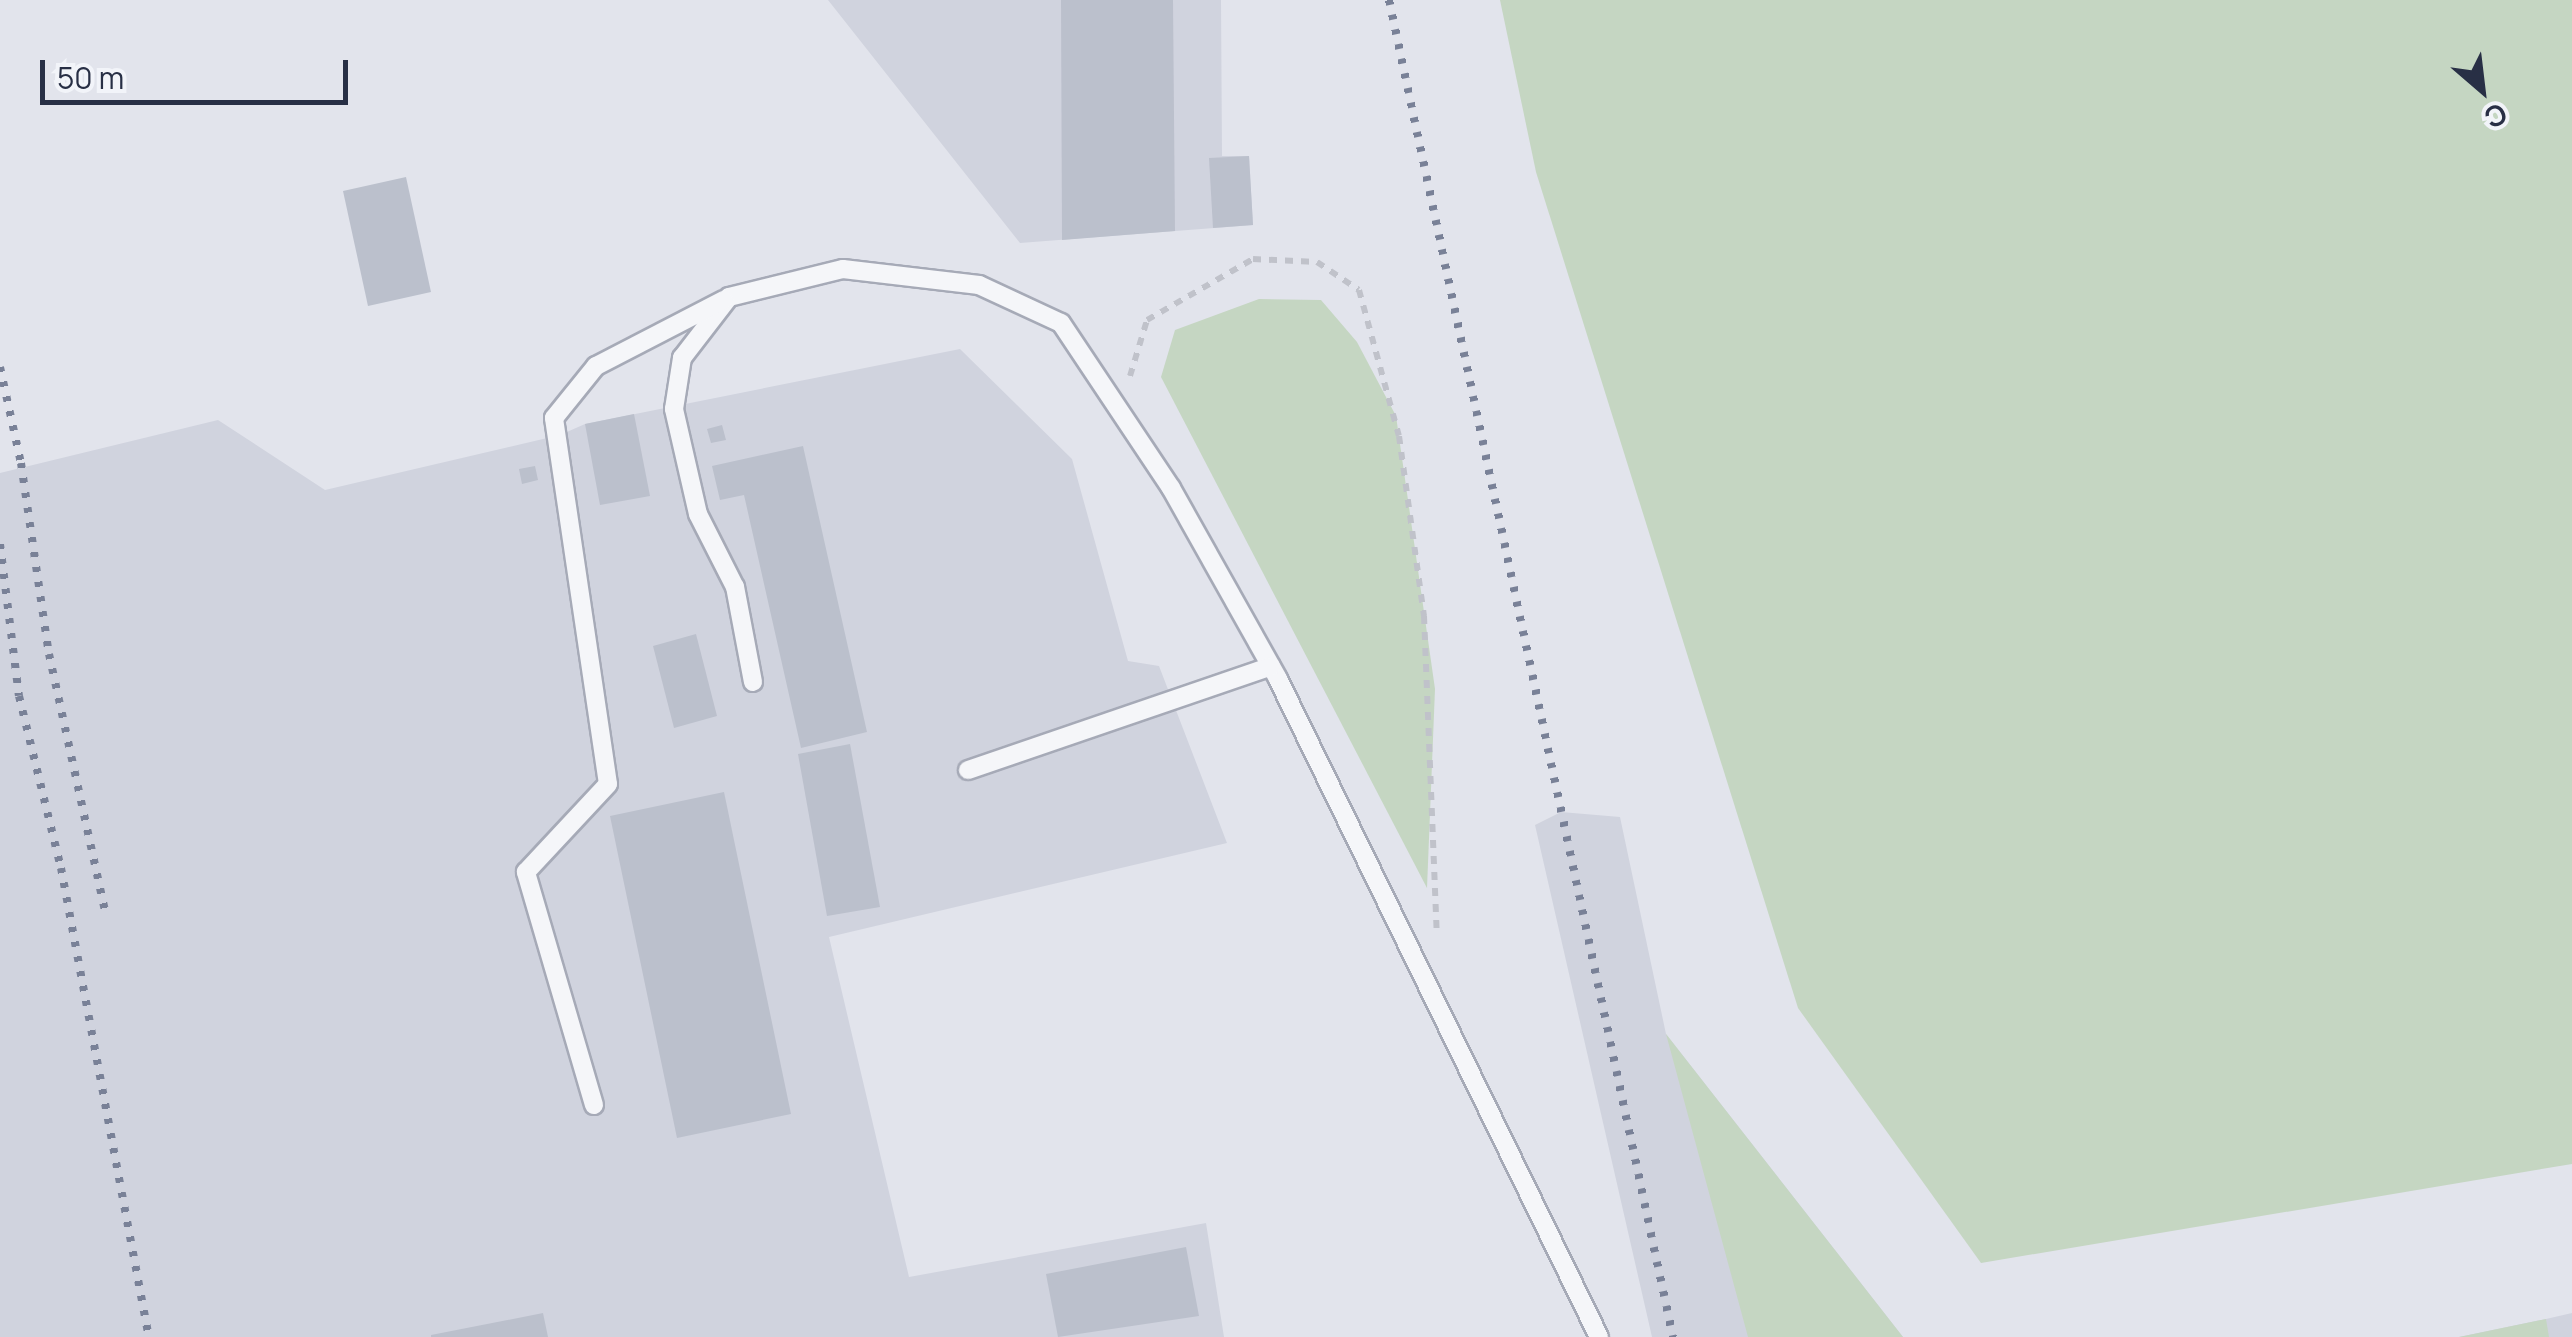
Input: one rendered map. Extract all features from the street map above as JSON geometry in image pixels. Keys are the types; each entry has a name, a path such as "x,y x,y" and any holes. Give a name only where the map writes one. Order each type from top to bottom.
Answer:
{"lane":[{"path":"594,1105 526,872 608,784 554,418 596,366 729,298 843,268 979,285 1060,323 1171,488 1271,666 1599,1337"},
{"path":"729,298 682,358 674,408 698,514 735,588 754,682"},
{"path":"968,770 1271,666"}],"path":[{"path":"1119,410 1147,320 1253,259 1318,262 1360,290 1399,436 1424,616 1437,942"}],"shaded area":[{"path":"828,0 1221,0 1222,156 1249,156 1253,225 1020,243"},
{"path":"960,349 1072,459 1128,661 1159,666 1227,843 829,937 909,1277 1206,1223 1224,1337 0,1337 0,473 218,420 325,490 560,435 585,424"},
{"path":"1561,812 1620,817 1666,1034 1903,1337 1652,1337 1535,825"},
{"path":"2572,1313 2572,1337 2459,1337 2546,1319"}],"green space":[{"path":"1500,0 2572,0 2572,1164 1981,1263 1798,1008 1536,172"},
{"path":"1259,299 1321,300 1357,342 1396,416 1435,689 1427,888 1161,377 1175,330"},
{"path":"1666,1034 1903,1337 1748,1337"},
{"path":"2546,1319 2549,1337 2459,1337"}],"building":[{"path":"1061,0 1173,0 1175,231 1062,240"},
{"path":"1249,156 1253,225 1213,228 1209,158"},
{"path":"406,177 431,292 368,306 343,191"},
{"path":"634,414 650,496 600,505 585,424"},
{"path":"722,425 726,440 711,443 707,429"},
{"path":"803,446 867,732 801,748 744,495 720,500 712,466"},
{"path":"535,466 538,480 522,484 519,469"},
{"path":"696,634 717,716 674,728 653,646"},
{"path":"850,744 880,907 827,916 798,754"},
{"path":"724,792 791,1114 677,1138 610,816"},
{"path":"1186,1247 1199,1316 1058,1337 1046,1274"},
{"path":"543,1313 548,1337 431,1337 431,1335"}],"railway":[{"path":"1389,0 1673,1337"},
{"path":"0,367 21,463 49,654 106,916"},
{"path":"0,544 19,696 61,868 149,1337"}]}
